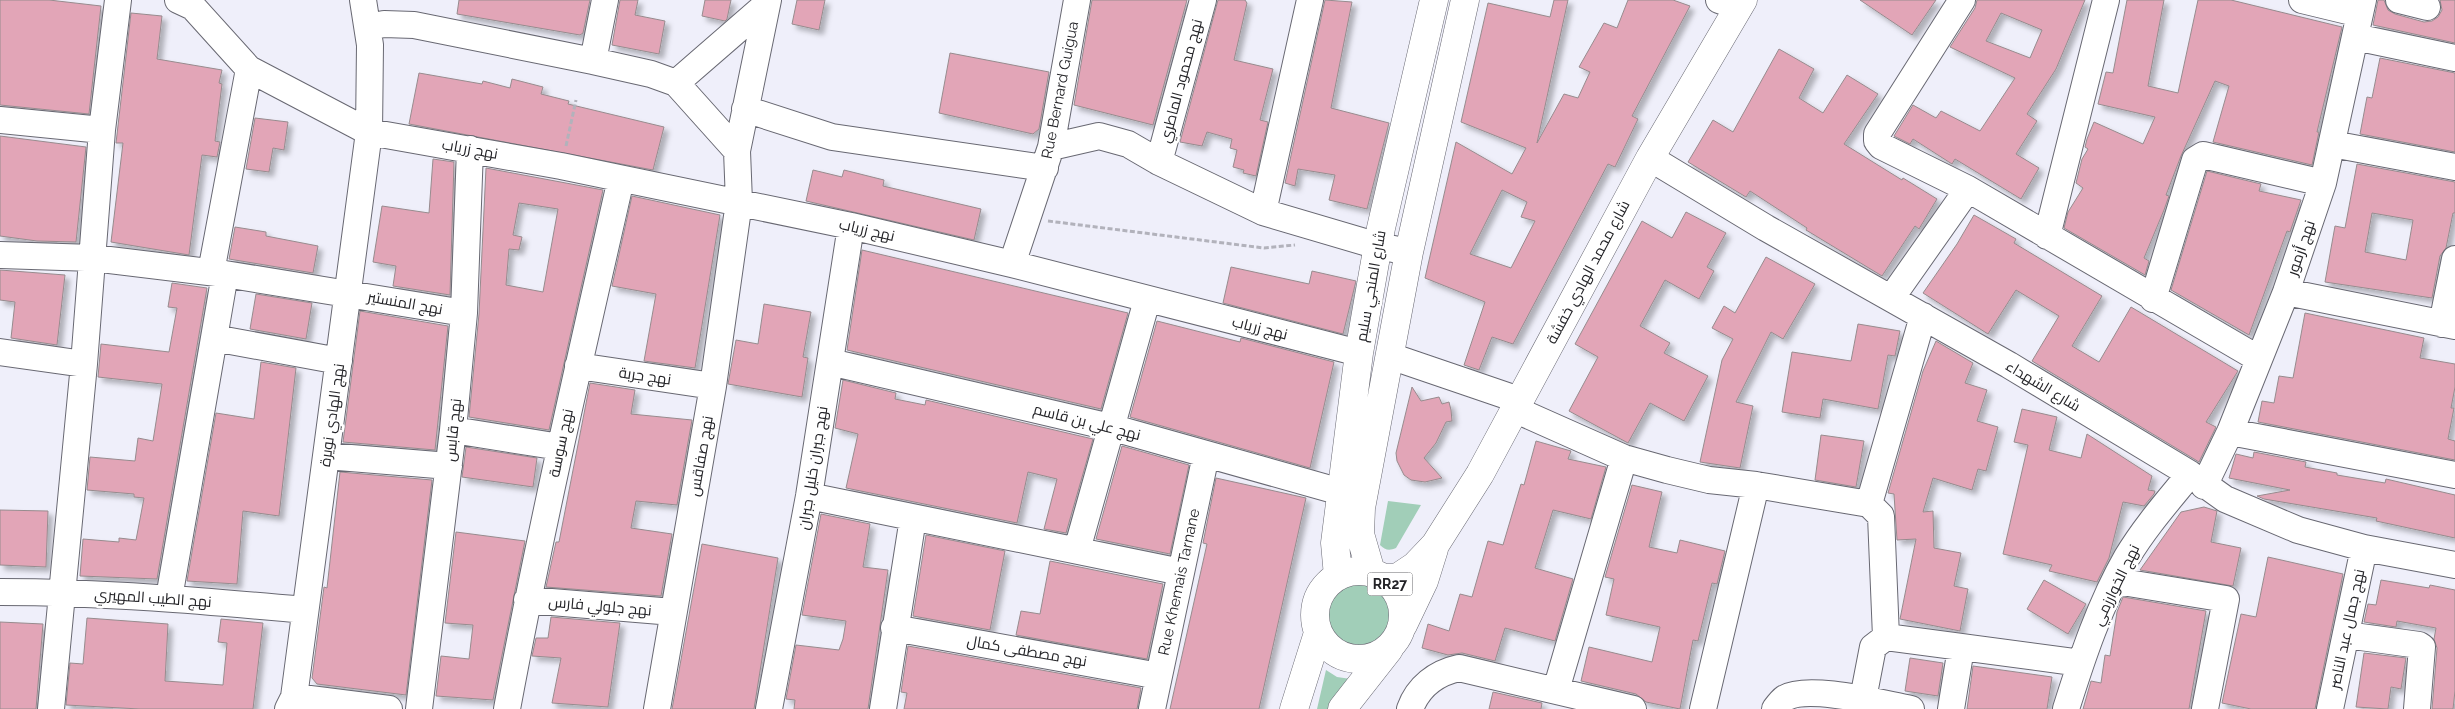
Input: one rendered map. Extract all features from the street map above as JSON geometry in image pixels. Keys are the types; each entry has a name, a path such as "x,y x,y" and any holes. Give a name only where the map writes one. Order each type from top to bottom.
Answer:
{"main road":[{"name":"شارع المنجي سليم","path":"1338,576 1335,543 1359,353 1378,246 1434,0"},
{"name":"شارع المنجي سليم","path":"1377,575 1360,534 1361,508 1409,252 1465,0"},
{"name":"شارع محمد الهادي خفشة","path":"1435,545 1480,474 1734,2"},
{"path":"1377,575 1397,578 1415,566 1435,545"},
{"path":"1342,709 1396,638 1424,581 1435,545"},
{"name":"RR27","path":"1338,576 1348,572 1377,575 1394,588 1401,600 1404,614 1396,638"},
{"path":"1338,576 1325,586 1317,601 1314,617 1318,633 1328,647 1342,657 1359,660 1376,657 1396,638"},
{"path":"1294,709 1318,633"}],"street":[{"path":"52,709 84,364 102,130 118,0"},
{"path":"169,598 214,338 218,273 249,69 193,7 178,0"},
{"name":"نهج الهادي نويرة","path":"291,703 306,610 369,132 370,45 363,0"},
{"path":"593,61 605,0"},
{"name":"Rue Bernard Guigua","path":"1012,264 1048,158 1077,0"},
{"name":"نهج محمود الماطري","path":"1159,162 1203,0"},
{"path":"1263,212 1310,0"},
{"path":"1962,0 1877,134 1881,146 1968,189 2259,359"},
{"path":"2047,236 2106,0"},
{"path":"2302,0 2360,17 2455,58"},
{"path":"2399,0 2427,7"},
{"path":"676,83 768,2"},
{"name":"نهج صفاقس","path":"656,709 713,386 739,202 737,151 768,2"},
{"name":"نهج أزمور","path":"2197,480 2230,432 2286,292 2323,183 2360,17"},
{"path":"368,27 384,24 414,25 651,74 676,83 737,151"},
{"name":"نهج زرياب","path":"249,69 369,132 561,166 851,226 1012,264 1359,353"},
{"path":"745,109 832,137 1048,158 1099,136 1128,144 1159,162 1263,212 1378,246 1409,252"},
{"path":"0,120 102,130"},
{"path":"2332,144 2455,167"},
{"name":"نهج قابس","path":"419,709 454,430 464,313 470,149"},
{"path":"2154,299 2195,160 2199,156 2203,155 2323,183"},
{"name":"شارع الشهداء","path":"1650,158 1766,228 1923,316 2197,480 2225,499 2298,530 2364,548 2455,565"},
{"name":"نهج سوسة","path":"508,709 527,600 621,179"},
{"path":"1892,298 1968,189"},
{"name":"نهج جبران خليل جبران","path":"769,709 809,496 851,226"},
{"name":"نهج المنستير","path":"0,255 93,258 218,273 464,313"},
{"path":"2286,292 2449,325 2455,259"},
{"path":"1077,550 1147,300"},
{"path":"1868,504 1923,316"},
{"path":"214,338 339,361"},
{"path":"0,352 84,364"},
{"path":"1390,356 1516,404 1624,458 1708,480 1756,485 1868,504 1881,516 1886,637"},
{"name":"نهج علي بن قاسم","path":"830,362 1110,427 1340,492"},
{"name":"نهج جربة","path":"578,366 713,386"},
{"path":"454,430 560,447"},
{"path":"2230,432 2455,475"},
{"name":"Rue Khemais Tarnane","path":"1152,709 1206,454"},
{"path":"326,456 449,466"},
{"path":"1556,690 1624,458"},
{"name":"نهج الخوارزمي","path":"2066,709 2081,663 2128,556 2151,523 2197,480"},
{"path":"1703,709 1756,485"},
{"path":"809,496 1181,572"},
{"path":"883,709 894,628 913,518"},
{"name":"نهج جمال عبد الناصر","path":"2330,709 2364,548"},
{"path":"2116,581 2226,599 2206,709"},
{"name":"نهج الطيب المهيري","path":"0,592 63,592 169,598 306,610"},
{"name":"نهج جلولي فارس","path":"527,600 673,612"},
{"name":"نهج مصطفى كمال","path":"894,628 1159,676"},
{"path":"2346,635 2419,645 2422,647 2417,709"},
{"path":"1862,705 1873,647 1886,637 2081,663"},
{"path":"1951,709 1961,648"},
{"path":"1410,709 1415,695 1442,672 1459,668 1633,709"},
{"path":"1775,709 1784,698 1796,694 1836,694 1862,705 1911,709"},
{"path":"291,703 389,709"}],"path":[{"path":"561,166 576,100"},
{"path":"1028,219 1264,248 1294,246 1322,230"}],"green space":[{"path":"1388,501 1421,505 1396,548 1389,550 1380,545"},
{"path":"1359,579 1372,581 1382,589 1390,599 1392,612 1390,625 1382,635 1372,643 1359,645 1346,643 1336,635 1328,625 1326,612 1328,599 1336,589 1346,581"},
{"path":"1326,670 1337,677 1351,679 1334,709 1317,709"}],"building":[{"path":"0,0 49,0 101,6 89,114 0,105"},
{"path":"459,0 590,0 583,33 580,35 457,14"},
{"path":"620,0 638,0 635,15 665,21 659,54 612,45"},
{"path":"705,0 731,0 727,19 725,21 702,16"},
{"path":"797,0 825,0 819,30 792,24"},
{"path":"1092,0 1187,0 1153,125 1074,105"},
{"path":"1218,0 1245,0 1247,3 1234,60 1273,69 1260,120 1268,122 1256,176 1243,173 1244,170 1233,167 1237,150 1230,148 1232,139 1207,132 1202,146 1180,142"},
{"path":"1325,0 1352,2 1331,108 1389,123 1367,209 1329,200 1335,175 1298,169 1295,186 1285,183"},
{"path":"1554,0 1568,0 1537,143 1564,94 1578,98 1590,72 1579,67 1604,23 1617,28 1628,0 1673,0 1690,6 1632,116 1638,119 1615,167 1608,164 1513,344 1492,337 1479,370 1464,365 1485,302 1425,278 1456,142 1512,174 1526,148 1461,122 1488,3 1550,17","holes":["1502,190 1527,202 1521,217 1535,221 1511,268 1470,254"]},
{"path":"1860,0 1936,0 1912,35"},
{"path":"1977,0 2085,0 2056,69 2027,114 2037,121 2016,154 2039,168 2021,199 1955,159 1952,164 1913,139 1910,144 1894,136 1913,105 1936,118 1941,111 1980,131 2015,78 1950,47 1975,8","holes":["2001,13 2042,30 2030,58 1986,41"]},
{"path":"2127,0 2164,0 2148,86 2178,93 2198,0 2231,0 2342,27 2317,132 2319,132 2312,165 2213,142 2229,86 2215,81 2181,156 2166,195 2169,196 2144,258 2149,261 2145,275 2064,228 2068,212 2083,188 2076,183 2082,159 2088,149 2085,147 2087,139 2094,122 2143,144 2155,117 2098,104 2106,72 2113,73"},
{"path":"2378,0 2384,0 2388,10 2395,14 2424,22 2432,21 2438,17 2442,10 2440,0 2455,0 2455,43 2373,25"},
{"path":"131,13 162,16 157,59 222,70 219,83 222,84 215,141 220,142 217,157 202,155 189,255 111,242 123,143 116,143"},
{"path":"1779,49 1814,69 1799,98 1823,113 1847,75 1878,94 1844,144 1937,199 1919,229 1915,226 1882,276 1806,230 1807,228 1750,191 1746,197 1688,162 1713,120 1733,132"},
{"path":"950,53 1049,72 1039,129 1033,134 939,113"},
{"path":"2380,58 2455,73 2455,152 2360,134 2367,97 2372,98"},
{"path":"419,73 482,84 483,81 510,88 512,79 543,87 541,94 569,101 568,104 664,127 653,170 409,124"},
{"path":"255,118 288,122 284,150 273,148 269,172 246,169"},
{"path":"0,136 86,147 76,242 37,241 0,236"},
{"path":"433,159 454,162 450,295 393,286 396,266 373,262 382,206 429,213"},
{"path":"2357,164 2455,182 2455,213 2453,213 2446,248 2440,256 2432,298 2325,282 2335,226 2345,228","holes":["2372,213 2413,220 2406,260 2365,252"]},
{"path":"486,168 603,190 549,430 469,417 479,314","holes":["519,203 558,209 543,292 506,285 509,249 519,250 522,237 513,235"]},
{"path":"813,170 842,177 844,170 884,180 883,186 981,209 974,240 806,201"},
{"path":"2207,171 2261,184 2259,191 2301,200 2290,232 2287,231 2249,335 2171,290"},
{"path":"632,196 720,215 695,368 644,361 656,294 612,286"},
{"path":"1686,212 1726,233 1707,267 1714,271 1699,299 1665,280 1640,326 1670,343 1664,353 1708,376 1684,421 1650,403 1628,443 1569,411 1598,357 1575,344 1642,221 1672,238"},
{"path":"1974,215 2016,239 2014,243 2102,296 2072,346 2099,362 2131,307 2238,371 2206,422 2216,427 2199,462 2032,361 2059,316 2016,290 1988,334 1923,293 1957,244"},
{"path":"235,227 266,232 266,236 318,246 313,273 229,259"},
{"path":"862,250 1128,313 1101,409 847,350"},
{"path":"1766,257 1815,284 1783,339 1771,332 1736,402 1753,406 1740,468 1700,462 1722,360 1733,339 1712,328 1724,306 1735,313"},
{"path":"1231,267 1309,284 1312,271 1356,281 1343,334 1223,303"},
{"path":"0,270 65,275 57,345 11,338 15,302 0,300"},
{"path":"172,283 207,288 157,579 80,576 83,539 119,542 119,538 136,540 144,498 134,497 134,494 87,490 90,457 135,461 138,438 153,441 162,384 98,377 101,344 169,352 177,308 168,307"},
{"path":"256,294 312,303 306,339 250,329"},
{"path":"764,304 811,312 803,357 808,358 802,397 728,384 736,340 758,344"},
{"path":"360,311 448,326 435,450 343,442"},
{"path":"2305,313 2424,338 2420,358 2455,364 2455,387 2451,408 2454,408 2448,439 2455,441 2455,460 2258,422 2262,401 2274,403 2279,376 2293,378"},
{"path":"1157,321 1240,342 1241,338 1334,362 1310,468 1130,417"},
{"path":"1858,324 1900,331 1895,356 1888,355 1878,409 1823,399 1820,418 1782,412 1792,352 1851,361"},
{"path":"1936,341 1973,363 1965,383 1987,390 1977,421 1998,427 1986,471 1978,469 1972,490 1933,478 1923,512 1933,511 1934,548 1961,553 1954,586 1968,589 1960,631 1900,619 1916,539 1897,540 1894,494 1888,493 1923,371"},
{"path":"261,362 296,368 279,516 243,511 237,584 187,581 216,413 254,419"},
{"path":"843,380 896,393 895,399 925,405 926,400 1093,439 1066,533 1044,529 1057,479 1028,472 1017,523 846,488 858,434 835,428"},
{"path":"590,383 635,390 631,414 692,420 677,505 636,501 631,528 672,534 661,596 546,587 556,542 559,542"},
{"path":"1412,387 1421,401 1439,397 1442,404 1449,402 1451,410 1452,421 1446,422 1436,443 1424,458 1442,478 1425,482 1411,480 1404,475 1397,461 1396,453"},
{"path":"2022,409 2057,417 2049,450 2081,458 2087,434 2152,476 2148,490 2155,491 2144,506 2123,502 2109,558 2097,582 2049,571 2052,565 2003,554 2028,445 2014,442"},
{"path":"1821,435 1864,441 1856,487 1815,480"},
{"path":"1536,441 1571,451 1568,459 1606,467 1591,519 1553,510 1535,568 1573,579 1555,641 1505,628 1495,661 1462,653 1448,655 1422,648 1428,624 1449,631 1460,594 1472,597 1488,541 1503,545 1521,484 1524,485"},
{"path":"1122,446 1189,465 1170,554 1096,539"},
{"path":"466,447 537,458 533,487 462,477"},
{"path":"2254,452 2306,462 2305,467 2337,473 2337,475 2385,483 2386,479 2455,495 2455,538 2376,521 2377,518 2264,499 2257,496 2290,490 2229,478 2236,454 2253,458"},
{"path":"340,472 432,480 406,695 317,684 312,678 324,587 327,588"},
{"path":"1216,478 1306,498 1259,709 1170,709 1207,544 1203,543"},
{"path":"1632,485 1662,492 1649,547 1677,553 1680,540 1725,551 1717,584 1712,583 1698,641 1693,640 1680,709 1646,702 1636,694 1581,681 1589,647 1652,662 1660,627 1606,615 1614,579 1605,577"},
{"path":"2204,507 2217,511 2211,542 2241,548 2233,586 2140,570 2181,512"},
{"path":"0,510 48,511 46,567 0,565"},
{"path":"821,514 870,524 863,567 888,570 868,709 794,709 795,700 786,699 796,645 839,650 843,639 846,621 802,615"},
{"path":"456,532 525,541 493,700 436,696 441,656 469,659 473,625 445,623"},
{"path":"926,535 1005,551 990,630 913,616"},
{"path":"702,544 778,558 754,709 672,709"},
{"path":"2268,557 2343,574 2315,709 2251,709 2222,703 2241,614 2256,617"},
{"path":"1050,561 1163,584 1147,659 1016,635 1021,611 1040,614"},
{"path":"2044,580 2086,604 2068,634 2027,609"},
{"path":"2381,580 2429,588 2430,585 2455,590 2455,691 2453,709 2432,709 2437,648 2434,639 2436,628 2397,621 2396,627 2364,622 2368,604 2376,605"},
{"path":"2123,597 2206,611 2189,709 2083,709 2091,681 2101,683 2105,655 2110,656 2117,612"},
{"path":"551,617 620,623 608,707 552,703 561,658 532,656 536,638 548,638"},
{"path":"87,618 168,624 165,681 223,685 227,643 218,642 221,619 263,623 253,709 140,709 66,705 70,663 83,664"},
{"path":"0,622 43,624 36,709 0,709"},
{"path":"908,646 1141,688 1137,709 904,709 907,693 901,692"},
{"path":"2364,653 2406,658 2401,689 2391,687 2388,709 2356,707"},
{"path":"1910,658 1943,663 1938,696 1905,691"},
{"path":"1973,666 2052,677 2047,709 1967,709"},
{"path":"1493,692 1542,703 1541,709 1489,709"}]}
